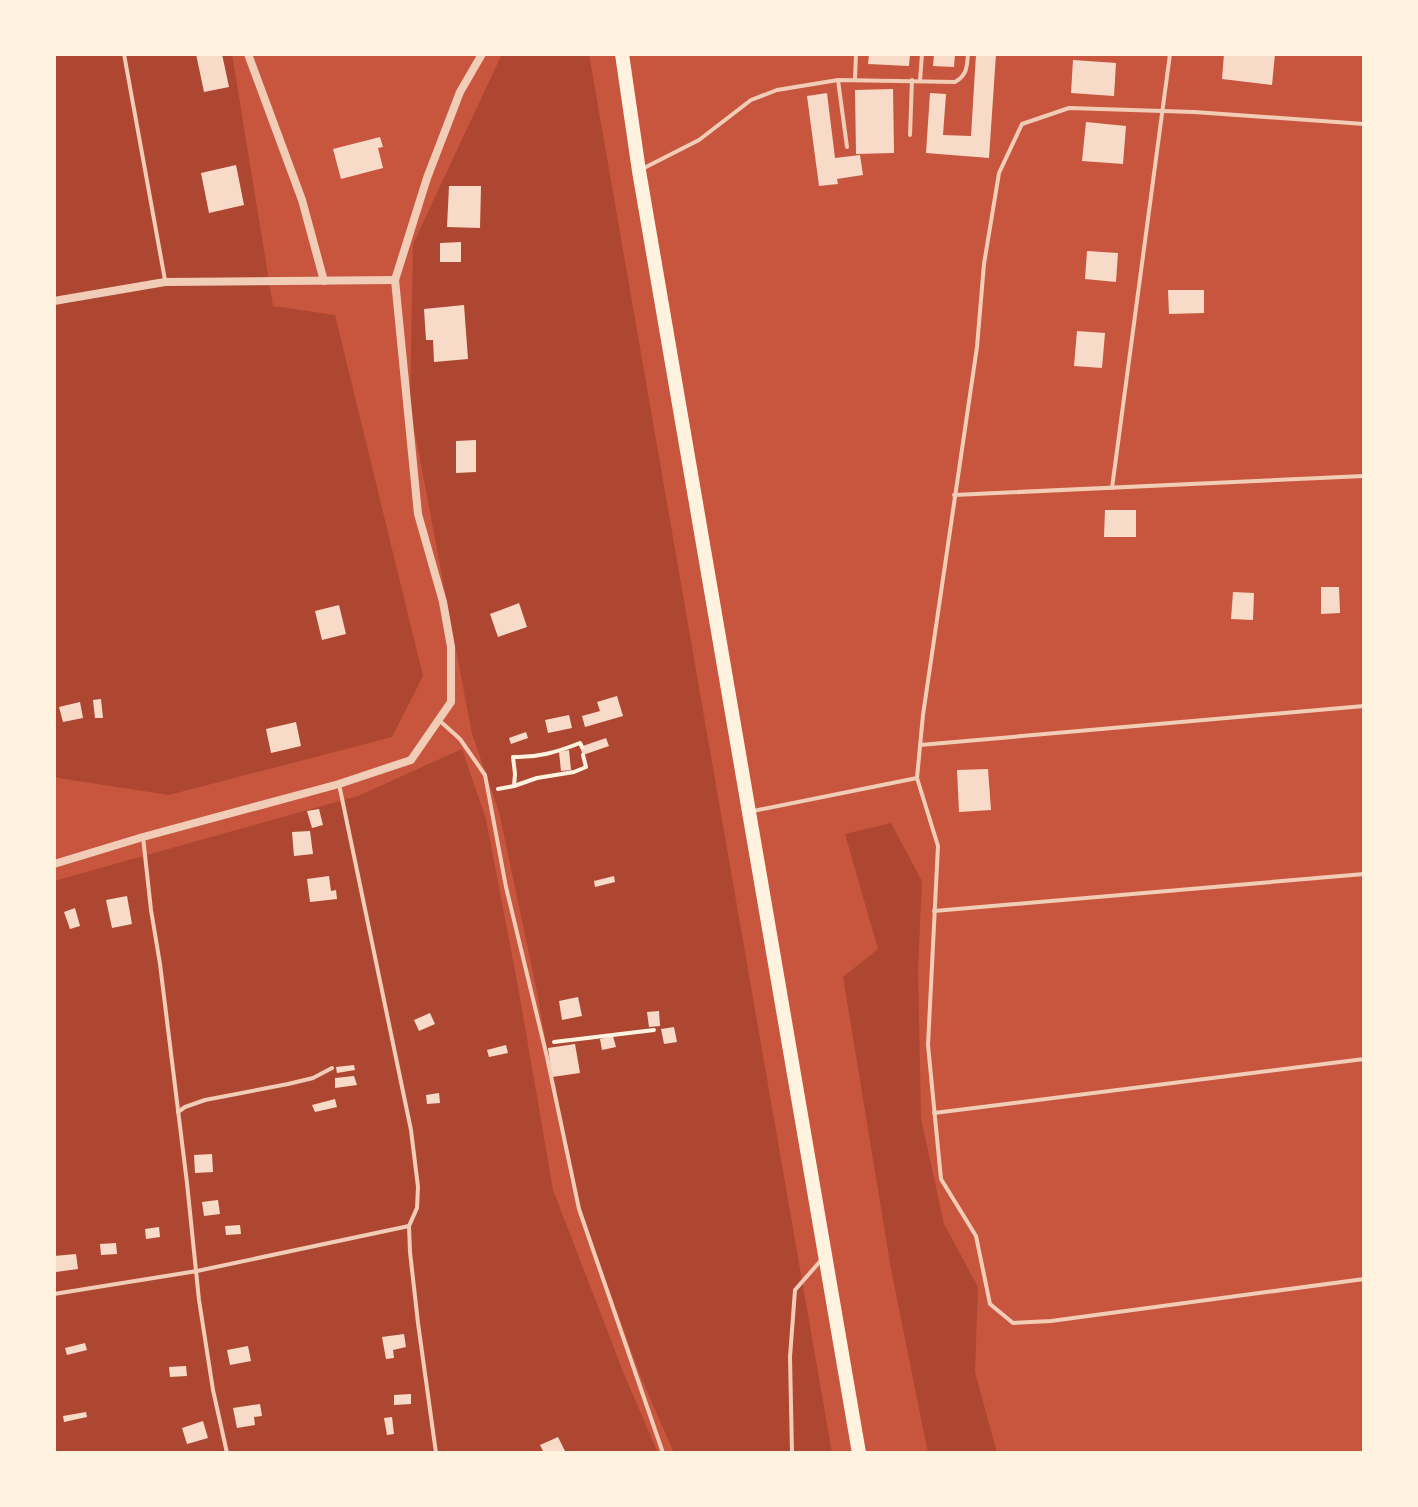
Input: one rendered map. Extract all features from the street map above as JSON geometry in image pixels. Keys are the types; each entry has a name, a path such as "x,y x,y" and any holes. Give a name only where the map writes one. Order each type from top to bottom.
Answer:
{"main road":[{"path":"622,54 639,171 859,1453"}],"street":[{"path":"248,54 302,200 324,281"},
{"path":"54,864 339,784 411,760 451,702 451,647 443,602 418,514 395,280 427,178 454,107 482,54"},
{"path":"54,301 165,282 395,280"}],"lane":[{"path":"124,54 165,282"},
{"path":"855,79 856,54"},
{"path":"920,81 922,54"},
{"path":"639,171 699,140 751,100 777,90 855,79 955,82 967,70 968,54"},
{"path":"1112,488 1170,54"},
{"path":"838,80 847,147"},
{"path":"910,135 912,80"},
{"path":"1364,124 1069,108 1022,124 999,173 984,264 977,347 923,715 917,778 938,846 928,1045 941,1179 976,1236 990,1304 1013,1323 1051,1321 1364,1279"},
{"path":"954,495 1364,476"},
{"path":"920,745 1364,706"},
{"path":"439,720 460,739 485,775 506,887 579,1209 663,1453"},
{"path":"750,812 917,778"},
{"path":"339,784 411,1130 418,1187 417,1208 409,1226 410,1252 436,1453"},
{"path":"143,837 199,1300 213,1390 227,1453"},
{"path":"934,911 1364,874"},
{"path":"934,1113 1364,1059"},
{"path":"178,1112 205,1100 313,1078 332,1068"},
{"path":"54,1294 197,1271 409,1226"},
{"path":"792,1453 790,1357 795,1290 826,1255"}],"path":[{"path":"514,786 513,757 530,758 556,753 580,743 582,747"},
{"path":"488,790 574,772 586,767 583,755"},
{"path":"543,1044 654,1030"}],"shaded area":[{"path":"54,54 232,54 273,306 335,315 423,676 392,737 169,795 54,775"},
{"path":"502,54 589,54 832,1453 674,1453 640,1375 571,1184 536,987 499,812 472,734 410,407 413,244"},
{"path":"462,749 486,819 553,1190 658,1453 54,1453 54,881 358,796"},
{"path":"891,823 922,881 918,969 921,1118 944,1224 978,1287 975,1372 997,1453 928,1453 891,1269 843,977 878,949 845,834"}],"building":[{"path":"196,54 222,54 229,87 204,92"},
{"path":"869,54 910,54 909,66 868,64"},
{"path":"934,54 955,54 954,67 933,66"},
{"path":"976,54 996,54 989,158 926,153 930,93 946,94 943,135 971,136"},
{"path":"1224,54 1275,54 1272,85 1222,79"},
{"path":"1073,60 1116,63 1114,96 1071,93"},
{"path":"893,89 894,153 856,154 855,90"},
{"path":"827,93 835,158 860,155 863,175 837,179 838,184 819,186 807,96"},
{"path":"1086,122 1126,126 1123,164 1082,161"},
{"path":"380,137 383,147 378,148 383,168 341,179 333,149"},
{"path":"236,165 244,205 209,213 201,173"},
{"path":"449,186 481,186 480,228 447,227"},
{"path":"461,242 461,262 440,262 440,243"},
{"path":"1087,251 1118,253 1116,282 1085,279"},
{"path":"1168,290 1204,290 1204,313 1169,314"},
{"path":"464,305 468,359 434,362 433,340 426,340 424,309"},
{"path":"1077,331 1105,333 1102,368 1074,366"},
{"path":"476,440 476,472 456,473 456,441"},
{"path":"1105,510 1136,510 1136,537 1104,537"},
{"path":"1321,587 1339,587 1340,613 1321,614"},
{"path":"1233,592 1254,593 1253,620 1231,619"},
{"path":"519,603 527,627 498,637 490,614"},
{"path":"339,605 346,634 322,640 315,611"},
{"path":"617,696 623,716 585,727 582,716 600,711 597,702"},
{"path":"101,699 103,718 95,718 93,700"},
{"path":"80,702 83,718 63,722 59,707"},
{"path":"569,715 572,728 548,733 545,720"},
{"path":"296,722 301,746 271,753 266,729"},
{"path":"526,732 528,738 511,744 509,738"},
{"path":"606,738 609,746 583,755 580,747"},
{"path":"569,750 571,770 561,771 559,752"},
{"path":"988,769 991,810 959,812 957,770"},
{"path":"319,809 323,825 312,828 307,811"},
{"path":"310,831 313,854 294,856 292,832"},
{"path":"329,876 331,891 336,890 337,899 310,902 307,879"},
{"path":"614,876 615,882 595,887 594,881"},
{"path":"127,896 132,924 112,928 106,900"},
{"path":"75,908 80,926 70,929 64,912"},
{"path":"578,997 582,1016 562,1020 559,1001"},
{"path":"659,1011 660,1026 649,1027 647,1012"},
{"path":"430,1013 435,1024 419,1031 414,1020"},
{"path":"674,1027 677,1042 664,1044 661,1029"},
{"path":"613,1036 616,1047 602,1050 600,1039"},
{"path":"575,1044 580,1073 552,1077 548,1048"},
{"path":"506,1045 508,1053 489,1057 487,1050"},
{"path":"354,1065 355,1070 337,1073 336,1067"},
{"path":"354,1076 357,1085 335,1088 335,1078"},
{"path":"439,1093 440,1103 427,1104 426,1095"},
{"path":"335,1099 337,1107 315,1112 312,1105"},
{"path":"212,1154 213,1172 195,1173 194,1155"},
{"path":"218,1200 220,1214 204,1216 202,1202"},
{"path":"240,1225 241,1234 226,1235 225,1226"},
{"path":"159,1227 160,1237 146,1239 145,1229"},
{"path":"116,1243 117,1254 101,1255 100,1244"},
{"path":"76,1254 78,1269 56,1272 54,1256"},
{"path":"404,1334 406,1347 393,1350 394,1358 386,1359 382,1337"},
{"path":"85,1343 87,1350 67,1355 65,1348"},
{"path":"248,1346 251,1361 230,1365 227,1350"},
{"path":"186,1366 187,1376 170,1377 169,1367"},
{"path":"411,1394 411,1404 394,1405 394,1395"},
{"path":"260,1404 262,1416 254,1417 255,1425 237,1428 233,1408"},
{"path":"86,1412 87,1417 64,1422 63,1416"},
{"path":"392,1417 394,1434 387,1435 384,1418"},
{"path":"203,1421 208,1438 187,1444 182,1428"},
{"path":"558,1437 566,1453 544,1453 540,1445"}]}
